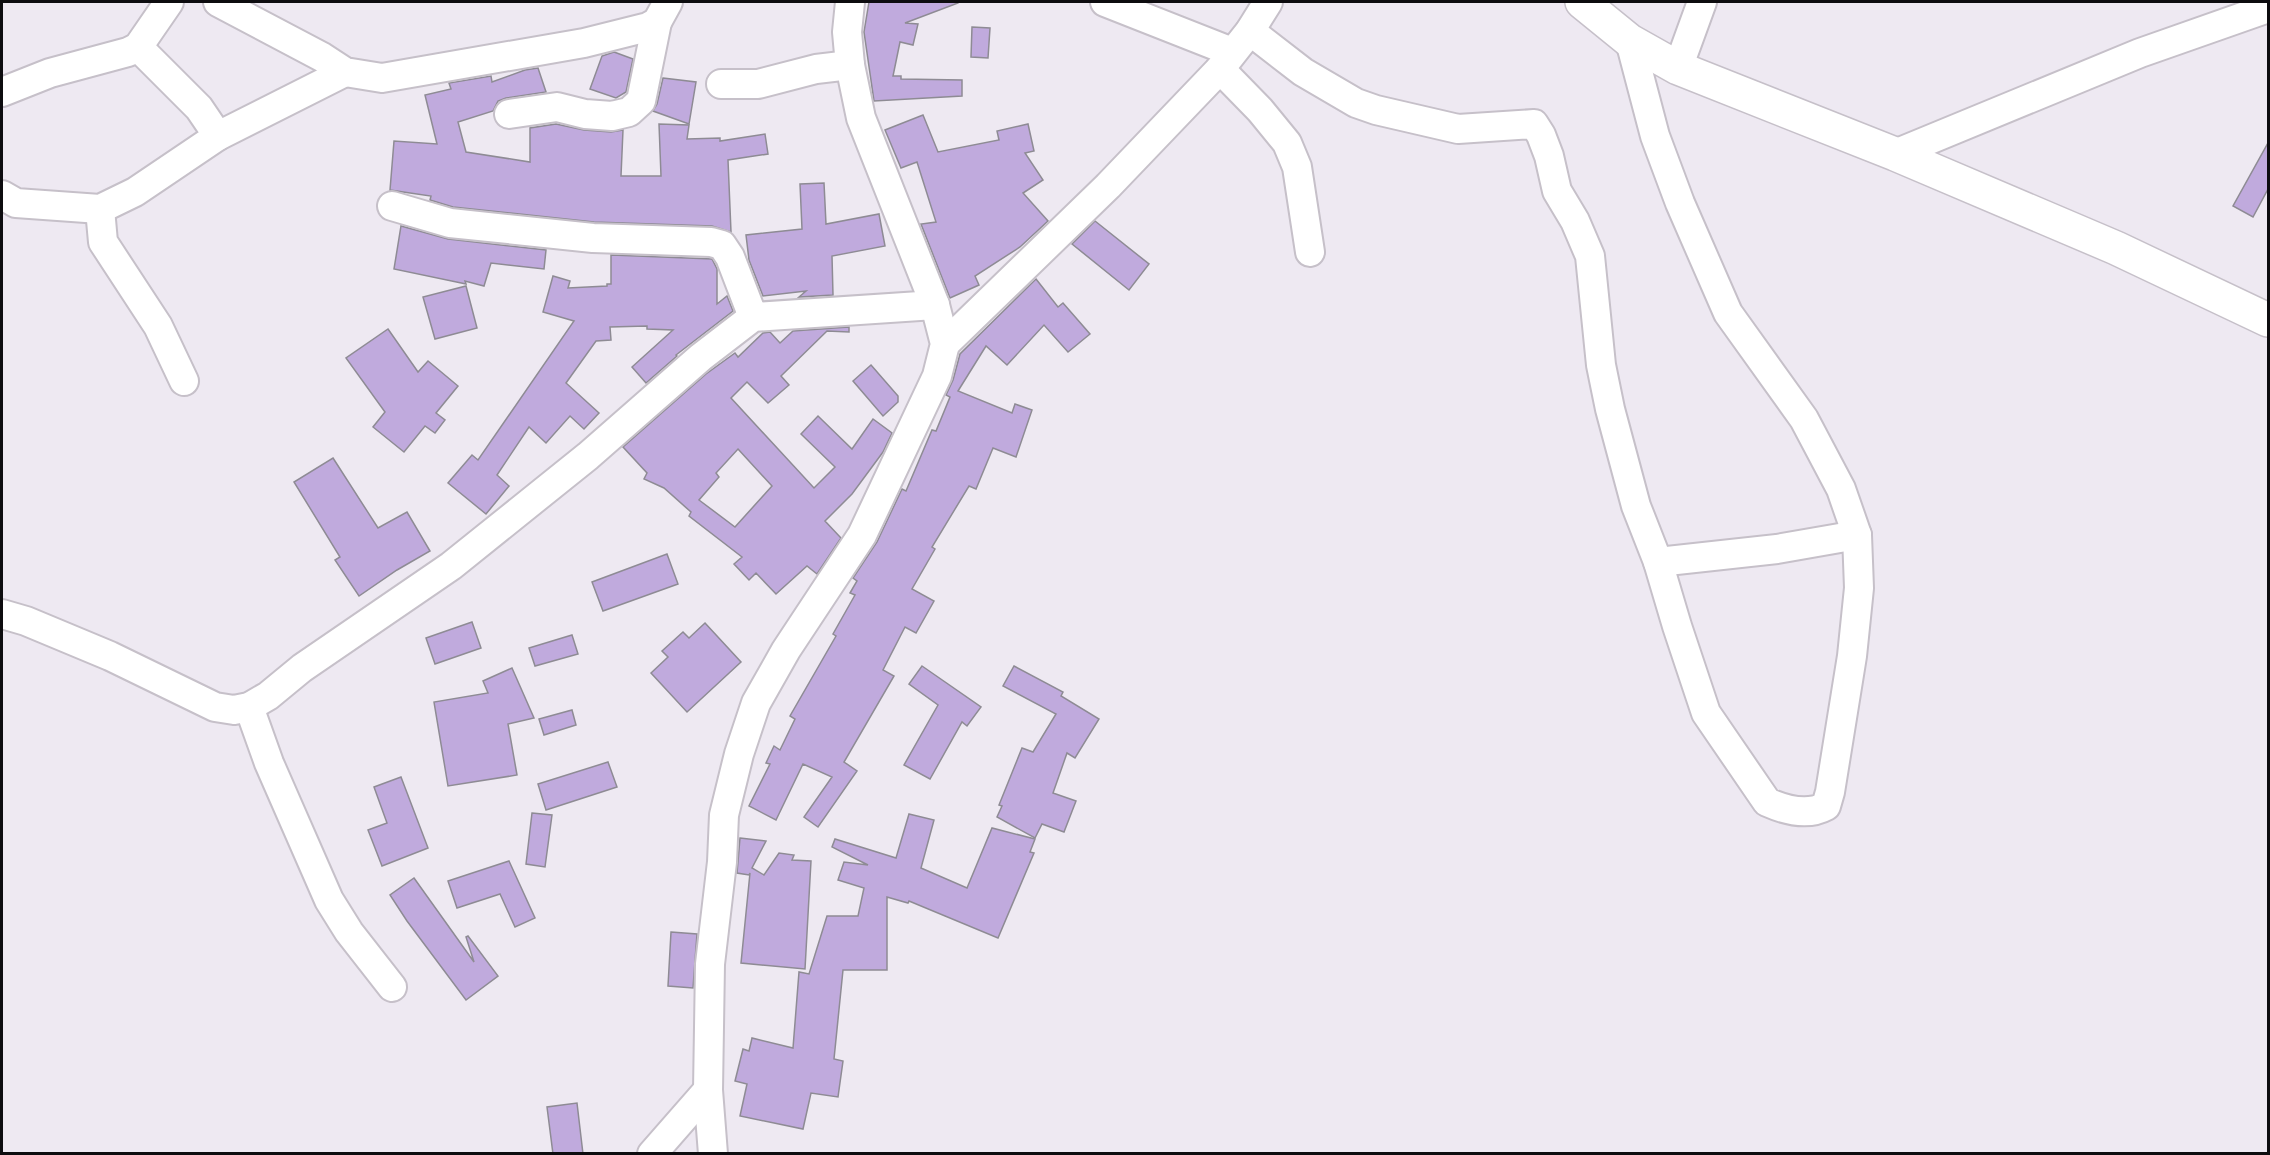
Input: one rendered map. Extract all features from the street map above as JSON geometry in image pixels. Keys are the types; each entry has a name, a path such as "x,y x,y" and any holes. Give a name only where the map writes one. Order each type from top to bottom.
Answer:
{"main road":[{"path":"1582,2 1630,41 1678,68 1895,154 2116,248 2268,320"}],"street":[{"path":"2,92 50,73 128,52 138,47 169,2"},
{"path":"218,2 322,57 345,72 382,78 584,43 648,27 663,12"},
{"path":"713,1154 708,1089 710,964 722,862 724,815 739,754 756,703 786,650 862,535 937,376 945,344 936,305 861,118 850,64 847,32 850,2"},
{"path":"1105,2 1234,51 1303,72 1356,103 1376,110 1458,129 1534,124 1549,156 1557,191 1590,256 1598,341 1610,409 1636,506 1658,562 1706,713 1767,802 1789,809 1818,810 1826,806 1830,792 1852,656 1859,588 1857,535 1841,489 1804,419 1728,313 1680,203 1655,136 1630,41"},
{"path":"945,344 1108,186 1234,51 1268,2"},
{"path":"1678,68 1702,2"},
{"path":"1895,154 2140,53 2268,8"},
{"path":"509,114 557,107 585,114 612,116 629,112 641,101 663,12"},
{"path":"138,47 199,108 218,136"},
{"path":"1234,51 1260,110 1287,142 1297,167 1310,252"},
{"path":"721,84 758,84 816,69 850,64"},
{"path":"2,195 16,203 100,209 135,192 218,136 345,72"},
{"path":"392,206 450,223 593,238 711,242 722,245 730,257 753,317"},
{"path":"100,209 103,242 158,326 184,381"},
{"path":"2,614 26,621 110,656 215,707 234,710 249,707 268,696 302,668 451,566 588,456 701,357 753,317 936,305"},
{"path":"1658,562 1777,549 1857,535"},
{"path":"249,707 285,802 329,900 349,932 392,987"},
{"path":"652,1154 708,1089"}],"building":[{"path":"869,2 958,2 905,23 918,24 913,45 900,42 893,76 901,76 901,79 962,80 962,96 874,101 864,32"},
{"path":"972,27 990,28 988,58 971,57"},
{"path":"614,52 633,59 626,92 616,98 590,89 602,56"},
{"path":"538,68 546,92 506,98 498,101 493,111 458,122 466,152 530,162 530,128 556,124 584,130 611,132 623,130 621,176 661,176 659,124 689,125 687,139 720,138 720,141 765,134 768,154 728,160 731,232 712,226 594,222 453,207 430,200 431,196 390,190 394,141 437,144 425,95 451,89 449,83 491,76 492,82 525,70"},
{"path":"663,78 696,82 689,124 653,111"},
{"path":"923,115 938,152 999,140 997,131 1028,124 1034,151 1025,153 1043,180 1023,193 1048,221 1020,247 975,276 979,285 950,298 921,224 936,222 917,162 901,168 885,130"},
{"path":"2268,143 2268,189 2253,217 2233,206"},
{"path":"824,183 826,224 879,214 885,246 832,256 833,295 799,297 806,291 763,296 749,260 746,235 802,229 800,184"},
{"path":"1095,221 1149,264 1129,290 1072,244"},
{"path":"401,226 448,239 546,250 544,269 491,263 484,286 394,269"},
{"path":"611,255 712,259 717,269 717,304 727,296 733,311 676,355 646,383 632,367 673,330 647,329 647,326 610,327 611,340 596,341 566,383 599,413 584,429 570,416 546,443 529,427 497,475 509,486 486,514 448,483 472,455 478,460 574,321 543,312 553,276 570,281 568,288 607,286 611,284"},
{"path":"1036,279 1058,307 1063,303 1090,334 1068,352 1044,325 1007,365 986,346 958,391 1012,413 1015,404 1032,410 1016,457 993,448 976,489 969,486 932,547 935,549 912,589 934,601 916,633 905,627 883,670 894,676 844,762 857,771 818,827 804,817 832,777 803,764 776,820 749,806 770,764 766,763 774,746 780,750 795,719 790,716 836,636 833,634 855,595 850,593 857,581 853,578 877,542 902,489 906,491 932,430 936,431 950,397 946,395 960,354"},
{"path":"466,286 477,328 435,339 423,297"},
{"path":"849,327 849,332 827,331 781,376 789,385 768,403 747,382 731,398 814,488 835,467 801,434 818,416 852,449 873,419 892,433 883,452 852,494 825,521 841,538 817,574 807,566 776,594 756,573 749,580 734,564 742,557 689,516 691,512 664,488 644,479 647,473 623,447 706,374 735,353 738,357 763,333 770,332 780,343 793,331","holes":["738,449 772,486 735,527 699,500 719,477 716,473"]},
{"path":"388,329 418,372 428,361 458,386 436,413 445,420 435,433 425,426 404,452 373,427 385,412 346,358"},
{"path":"871,365 898,396 898,402 883,416 853,381"},
{"path":"333,458 378,528 407,512 430,551 359,596 335,560 340,557 294,482"},
{"path":"667,554 678,584 603,611 592,582"},
{"path":"472,622 481,648 435,664 426,638"},
{"path":"705,623 741,662 687,712 651,673 668,657 662,651 683,632 689,638"},
{"path":"572,635 578,654 535,666 529,648"},
{"path":"922,666 981,707 967,726 962,722 930,779 904,765 938,705 909,684"},
{"path":"1014,666 1063,692 1061,696 1099,719 1075,758 1067,753 1053,793 1076,801 1064,832 1042,824 1035,838 997,817 1002,806 999,805 1022,748 1033,752 1056,714 1003,686"},
{"path":"512,668 534,718 508,724 517,775 448,786 434,702 488,693 483,681"},
{"path":"572,710 576,725 544,735 539,719"},
{"path":"608,762 617,787 546,810 538,784"},
{"path":"401,777 428,848 382,866 368,830 387,823 374,787"},
{"path":"532,813 552,815 545,867 526,864"},
{"path":"909,814 934,820 921,868 967,888 992,828 1035,839 1030,852 1034,853 998,938 909,901 908,903 887,897 887,970 843,970 834,1059 843,1061 838,1097 811,1093 803,1129 740,1116 747,1084 735,1081 743,1049 749,1051 752,1038 793,1048 799,972 809,974 827,916 858,916 864,888 838,880 844,862 868,865 832,847 835,839 896,858"},
{"path":"740,838 766,841 752,868 764,875 779,853 794,855 792,860 811,861 805,969 741,963 750,873 749,875 737,873"},
{"path":"509,861 535,918 515,927 500,894 457,908 448,881"},
{"path":"414,878 474,962 466,937 468,936 498,976 466,1000 390,895"},
{"path":"671,932 697,934 693,988 668,986"},
{"path":"577,1103 583,1154 553,1154 547,1107"}]}
